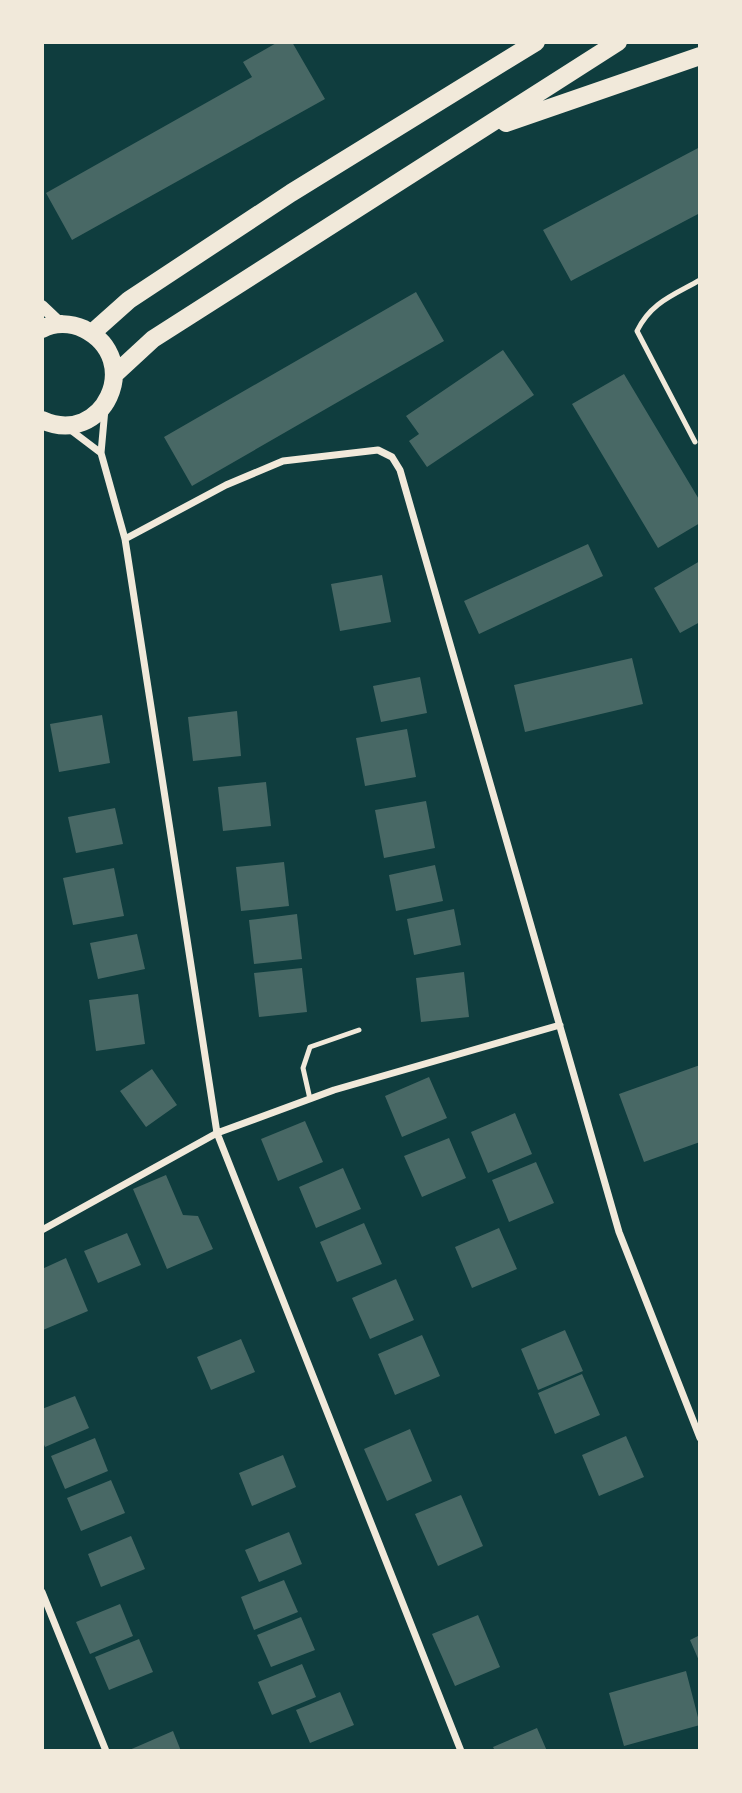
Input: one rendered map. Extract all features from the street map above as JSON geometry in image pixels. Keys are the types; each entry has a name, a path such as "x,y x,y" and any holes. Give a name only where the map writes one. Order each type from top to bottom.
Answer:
{"main road":[{"path":"92,333 129,300 280,200 536,42"},
{"path":"114,375 153,339 618,42"},
{"path":"479,132 700,56"},
{"path":"42,330 61,324 78,326 92,333 104,344 112,359 114,375 112,390 105,404 94,415 65,426 42,420"}],"street":[{"path":"42,306 61,324"},
{"path":"105,404 101,453 125,539 217,1133 461,1751"},
{"path":"65,426 101,453"},
{"path":"125,539 226,485 283,461 378,450 392,457 400,470 619,1232 700,1438"},
{"path":"42,1230 217,1133 310,1099 560,1025"},
{"path":"42,1592 106,1751"}],"lane":[{"path":"695,442 637,331 655,305 700,280"},
{"path":"310,1099 303,1068 310,1047 359,1030"}],"building":[{"path":"278,42 292,42 325,99 72,240 46,193 252,77 243,62"},
{"path":"700,147 700,213 571,281 543,230"},
{"path":"416,292 444,341 192,486 164,437"},
{"path":"503,350 534,395 427,467 409,441 419,434 406,416"},
{"path":"624,374 700,501 700,523 658,548 572,404"},
{"path":"588,544 603,576 479,634 464,601"},
{"path":"700,561 700,622 680,633 654,588"},
{"path":"382,575 391,622 340,631 331,584"},
{"path":"632,658 643,704 525,732 514,685"},
{"path":"420,677 427,713 381,722 373,686"},
{"path":"237,711 241,756 193,761 188,717"},
{"path":"102,715 110,763 59,772 50,724"},
{"path":"407,729 416,777 365,786 356,738"},
{"path":"266,782 271,826 223,831 218,787"},
{"path":"426,801 435,848 384,858 375,810"},
{"path":"115,808 123,844 76,853 68,817"},
{"path":"284,862 289,906 241,911 236,867"},
{"path":"435,865 443,901 396,911 389,875"},
{"path":"114,868 124,916 73,925 63,878"},
{"path":"454,909 461,945 414,955 407,919"},
{"path":"297,914 302,959 254,964 249,920"},
{"path":"137,934 145,969 98,979 90,943"},
{"path":"302,968 307,1012 259,1017 254,973"},
{"path":"464,972 469,1017 421,1022 416,978"},
{"path":"138,994 145,1044 96,1051 89,1000"},
{"path":"700,1065 700,1142 644,1162 619,1094"},
{"path":"152,1069 177,1105 146,1127 120,1091"},
{"path":"429,1077 447,1118 402,1137 385,1096"},
{"path":"515,1113 532,1154 488,1173 471,1132"},
{"path":"305,1121 323,1162 278,1181 261,1139"},
{"path":"449,1138 466,1178 422,1197 404,1156"},
{"path":"536,1162 554,1203 509,1222 492,1180"},
{"path":"343,1168 361,1209 316,1228 299,1187"},
{"path":"166,1175 183,1215 198,1216 213,1249 167,1269 133,1189"},
{"path":"364,1223 382,1264 337,1282 320,1242"},
{"path":"499,1228 517,1269 472,1288 455,1247"},
{"path":"127,1233 141,1265 98,1283 84,1251"},
{"path":"66,1258 88,1311 43,1330 42,1269"},
{"path":"396,1279 414,1320 370,1339 352,1298"},
{"path":"565,1330 583,1371 538,1390 521,1349"},
{"path":"422,1335 440,1376 395,1395 378,1354"},
{"path":"241,1339 255,1372 211,1390 197,1357"},
{"path":"582,1374 600,1415 555,1434 538,1393"},
{"path":"75,1396 89,1428 45,1447 42,1440 42,1409"},
{"path":"410,1429 432,1481 387,1501 364,1449"},
{"path":"626,1436 644,1477 599,1496 582,1455"},
{"path":"95,1438 108,1471 65,1489 51,1456"},
{"path":"283,1455 296,1487 252,1506 239,1473"},
{"path":"111,1480 125,1513 81,1531 67,1498"},
{"path":"461,1495 483,1546 438,1566 415,1514"},
{"path":"289,1532 302,1564 259,1582 245,1550"},
{"path":"131,1536 145,1569 101,1587 88,1554"},
{"path":"284,1580 298,1612 254,1630 241,1597"},
{"path":"120,1604 133,1636 90,1654 76,1622"},
{"path":"478,1615 500,1667 455,1686 432,1634"},
{"path":"301,1617 315,1650 271,1667 257,1635"},
{"path":"700,1635 700,1663 690,1640"},
{"path":"139,1639 153,1672 109,1690 95,1657"},
{"path":"302,1664 316,1697 272,1715 258,1682"},
{"path":"686,1671 700,1725 624,1746 609,1693"},
{"path":"340,1692 354,1725 310,1743 296,1710"},
{"path":"537,1728 547,1751 495,1751 493,1747"},
{"path":"173,1731 181,1751 127,1751"}]}
